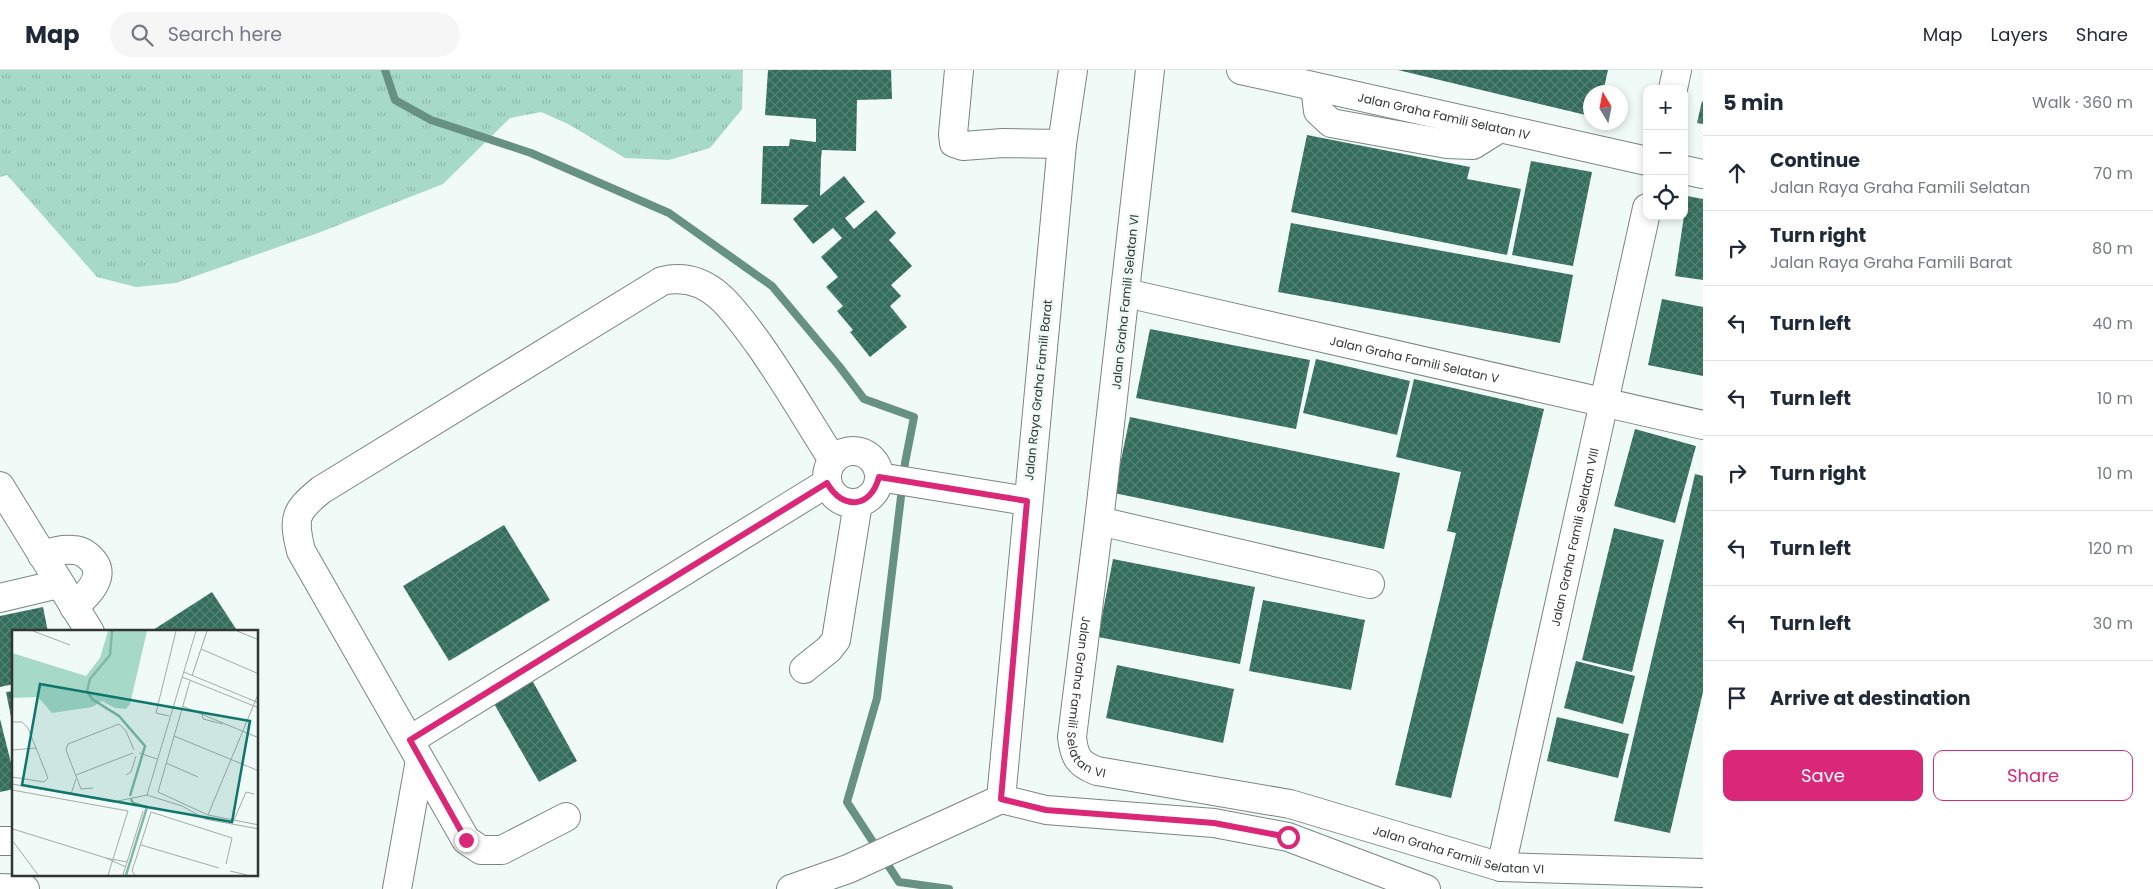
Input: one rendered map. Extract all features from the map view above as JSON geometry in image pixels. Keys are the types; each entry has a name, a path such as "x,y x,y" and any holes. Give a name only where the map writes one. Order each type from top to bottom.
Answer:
{"street":[{"path":"959,70 953,134 954,143 963,146 1004,143 1062,144"},
{"name":"Jalan Raya Graha Famili Barat","path":"1001,799 1027,501 1062,144 1073,70"},
{"name":"Jalan Graha Famili Selatan VI","path":"1150,70 1126,293 1072,737 1073,748 1084,766 1096,771 1290,804 1501,867 1703,873"},
{"name":"Jalan Graha Famili Selatan IV","path":"1241,70 1643,160"},
{"path":"1674,85 1677,70"},
{"path":"1688,171 1703,174"},
{"name":"Jalan Graha Famili Selatan VIII","path":"1501,867 1644,220"},
{"path":"566,817 502,850 481,850 466,840 301,551 295,525 303,505 321,490 662,281 677,278 687,279 718,295 742,320 775,367 830,472 834,495 845,502 858,502 869,498 883,477"},
{"name":"Jalan Graha Famili Selatan V","path":"1126,293 1703,425"},
{"path":"397,889 415,750 830,472 843,453 856,450 867,455 876,464 883,477"},
{"path":"883,477 1027,501"},
{"path":"0,486 89,630"},
{"path":"804,670 829,649 836,640 858,502"},
{"path":"1099,521 1370,584"},
{"path":"42,555 58,550 79,551 88,555 96,564 95,582 86,596 74,607"},
{"path":"0,598 60,584"},
{"path":"791,889 848,869 1001,799 1046,810 1214,823 1288,837 1426,889"},
{"path":"0,888 25,889"}],"green space":[{"path":"0,70 743,70 742,109 710,148 669,160 625,158 570,125 541,112 510,118 443,184 318,233 176,283 136,287 97,277 7,175 0,177"}],"building":[{"path":"768,70 891,70 892,99 857,100 856,151 822,150 821,158 820,196 844,176 865,202 845,218 854,229 876,210 896,233 889,240 912,266 891,285 901,296 890,306 907,327 870,357 850,332 853,330 837,311 843,306 826,287 838,277 821,257 842,238 833,228 813,244 793,219 809,205 761,204 763,146 789,146 790,139 816,142 816,119 765,115"},
{"path":"1398,70 1608,70 1605,85 1583,85 1583,114"},
{"path":"1703,102 1703,124 1697,123"},
{"path":"1307,135 1470,167 1467,179 1521,189 1507,255 1291,212"},
{"path":"1531,161 1592,172 1573,266 1512,255"},
{"path":"1688,196 1703,199 1703,280 1675,276 1683,220 1688,220"},
{"path":"1291,223 1573,275 1560,343 1278,292"},
{"path":"1662,299 1703,307 1703,376 1648,365"},
{"path":"1150,329 1310,360 1296,429 1136,398"},
{"path":"1316,359 1410,381 1397,435 1303,413"},
{"path":"1414,379 1544,409 1451,798 1395,785 1456,533 1447,531 1461,472 1396,457"},
{"path":"1130,417 1400,473 1384,549 1114,493"},
{"path":"1635,429 1696,446 1675,523 1614,506"},
{"path":"1695,474 1703,476 1703,692 1670,833 1614,821"},
{"path":"504,525 550,600 449,661 403,586"},
{"path":"1614,528 1664,540 1632,672 1582,660"},
{"path":"1113,559 1255,587 1240,664 1098,637"},
{"path":"212,592 237,630 153,630"},
{"path":"1263,600 1365,620 1351,690 1249,671"},
{"path":"43,607 48,630 12,630 12,684 0,687 0,616"},
{"path":"1576,661 1635,676 1623,724 1564,708"},
{"path":"1117,665 1234,689 1223,743 1106,718"},
{"path":"532,680 577,761 539,782 493,702"},
{"path":"12,691 12,722 6,692"},
{"path":"1557,717 1629,734 1618,778 1547,761"},
{"path":"0,719 12,767 12,789 0,792"}],"waterway":[{"path":"385,70 395,100 431,120 531,153 669,213 772,286 864,399 914,417 905,463 877,698 847,802 899,882 949,889"}],"route":[{"path":"466,840 410,740 827,483 834,495 845,502 858,502 869,498 876,488 879,477 1027,501 1001,799 1046,810 1214,823 1288,837"}]}
